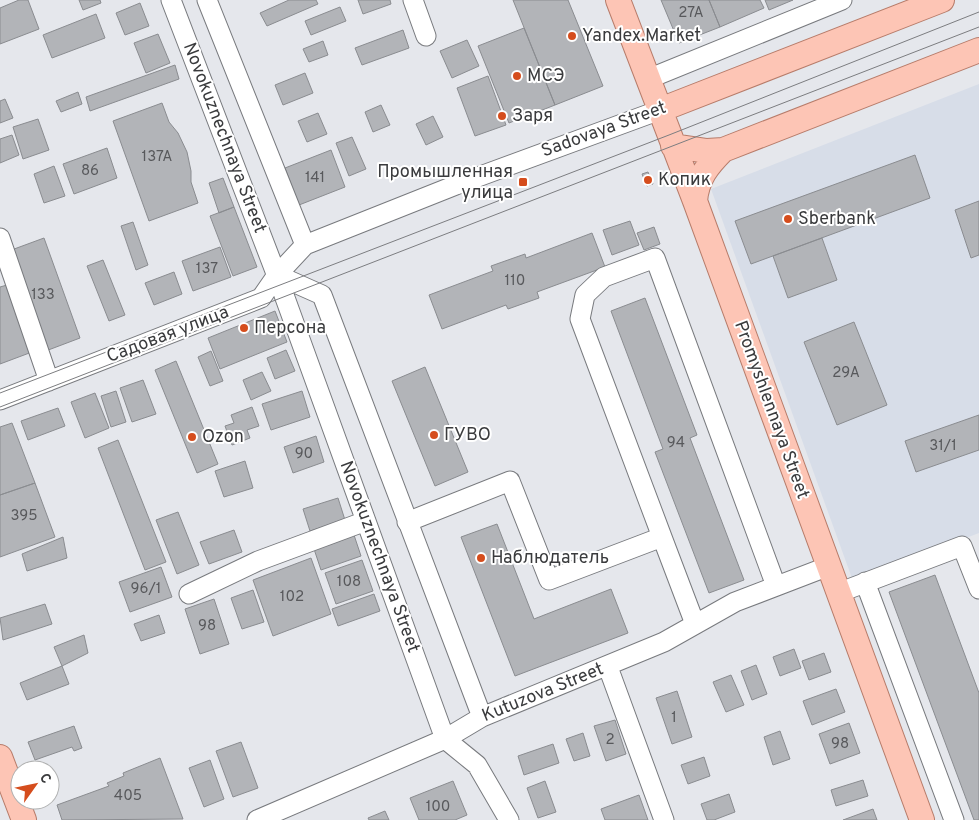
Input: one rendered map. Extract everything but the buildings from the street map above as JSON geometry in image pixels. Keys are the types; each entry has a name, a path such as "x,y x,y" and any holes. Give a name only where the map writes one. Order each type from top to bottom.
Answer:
{"main road":[{"name":"Promyshlennaya Street","path":"618,0 922,820"},
{"name":"Sadovaya Street","path":"660,110 942,0"},
{"path":"673,146 708,151 724,150 979,50"},
{"path":"694,201 696,190 704,171 724,150"},
{"path":"0,757 24,820"}],"street":[{"name":"Novokuznechnaya Street","path":"171,0 277,275 445,739"},
{"path":"207,0 305,245"},
{"path":"412,0 426,36"},
{"path":"648,79 842,0"},
{"name":"Sadovaya Street","path":"277,275 305,245 456,185 660,110"},
{"path":"0,238 49,381 0,400"},
{"path":"695,624 580,319 585,295 604,277 656,258 776,586"},
{"name":"Садовая улица","path":"49,381 261,298 277,275"},
{"path":"277,275 322,295 482,717"},
{"path":"407,522 510,481 549,580 662,537"},
{"path":"189,594 258,561 366,521"},
{"path":"838,593 962,546 974,564 979,589"},
{"name":"Kutuzova Street","path":"262,819 445,739 482,717 608,667 664,642 735,602 829,566"},
{"path":"865,582 954,820"},
{"path":"608,667 664,820"},
{"path":"445,739 477,764 509,820"}],"shaded area":[{"path":"979,84 979,533 853,581 711,189"}],"tram line":[{"path":"0,393 669,135 979,12"},
{"path":"0,407 979,27"}],"place":[{"name":"Yandex.Market","path":"572,36"},
{"name":"МСЭ","path":"517,76"},
{"name":"Заря","path":"502,116"},
{"name":"Копик","path":"648,180"},
{"name":"Промышленная улица","path":"523,182"},
{"name":"Sberbank","path":"788,219"},
{"name":"Персона","path":"244,328"},
{"name":"ГУВО","path":"434,435"},
{"name":"Ozon","path":"192,437"},
{"name":"Наблюдатель","path":"481,558"}]}
